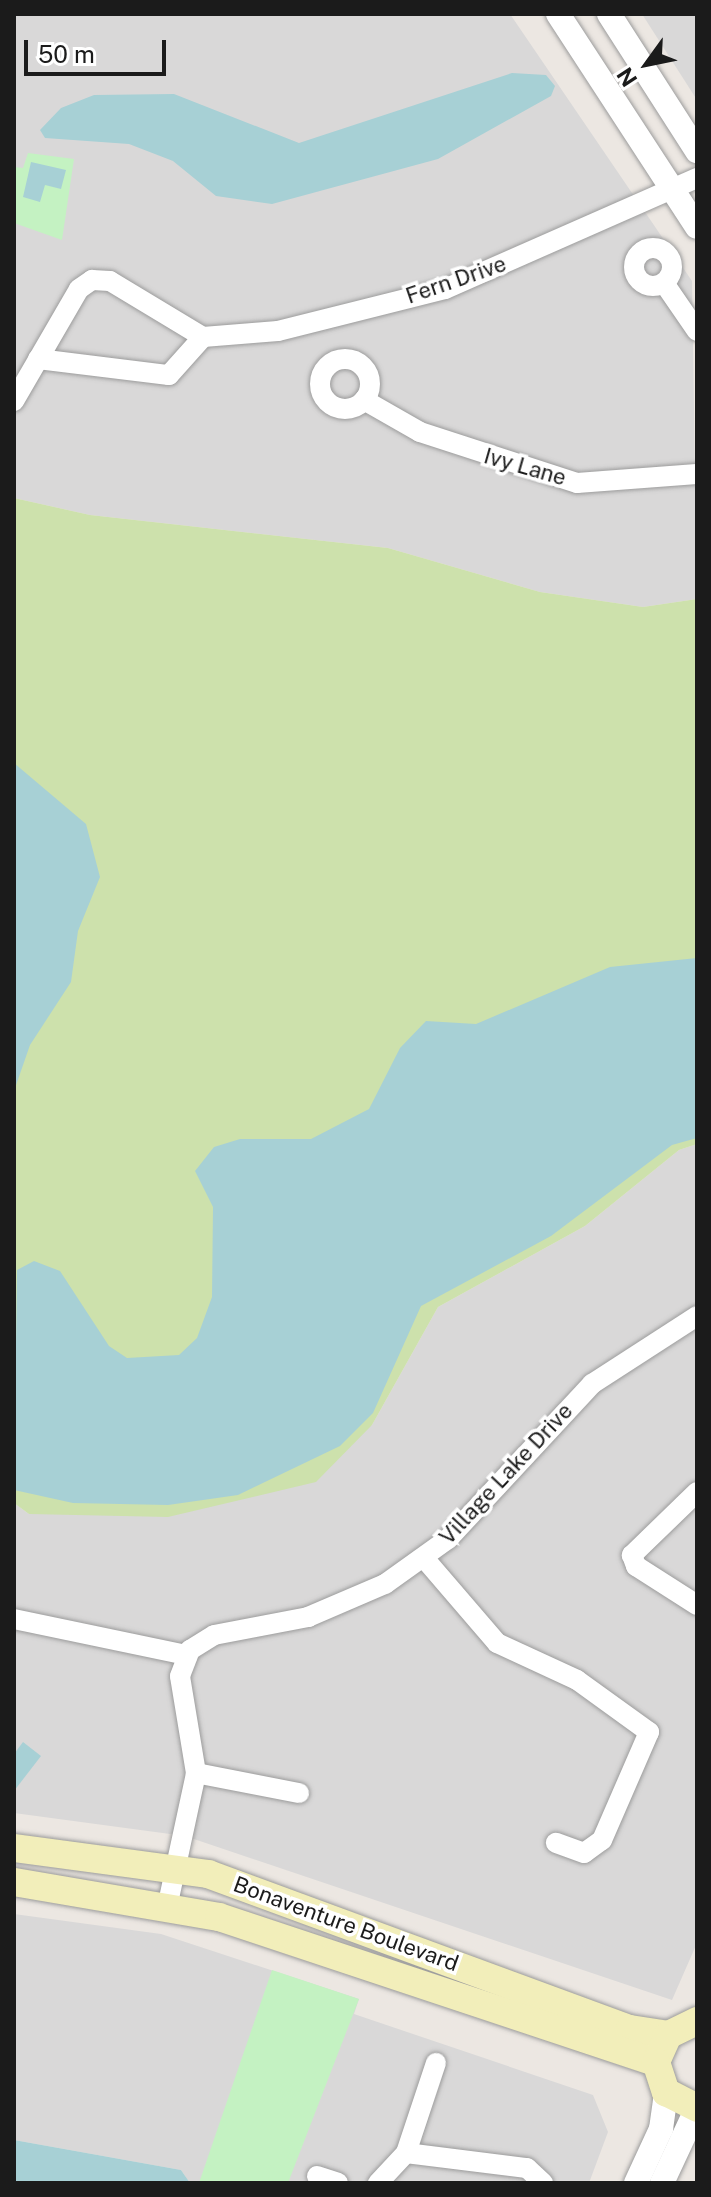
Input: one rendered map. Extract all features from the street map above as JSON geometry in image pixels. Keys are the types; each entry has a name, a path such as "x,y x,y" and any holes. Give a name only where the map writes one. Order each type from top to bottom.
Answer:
{"main road":[{"name":"Bonaventure Boulevard","path":"14,1848 178,1868 630,2029 668,2035"},
{"name":"Bonaventure Boulevard","path":"14,1882 168,1903 656,2062"},
{"path":"696,2021 668,2035 656,2062 666,2092 697,2108"}],"street":[{"path":"558,14 697,227"},
{"path":"609,14 697,151"},
{"name":"Fern Drive","path":"203,337 278,331 445,289 674,193 697,178"},
{"path":"14,401 38,359 79,289 92,280 110,281 203,337 169,375 38,359"},
{"path":"664,283 697,331"},
{"name":"Ivy Lane","path":"364,400 420,432 577,483 697,474"},
{"name":"Village Lake Drive","path":"187,1655 214,1635 345,1604 424,1558 592,1384 697,1316"},
{"path":"697,1492 632,1555 636,1566 697,1605"},
{"path":"424,1558 497,1643 577,1680 649,1732 602,1840 584,1853 556,1843"},
{"path":"14,1619 187,1655 180,1676 196,1773 178,1868 168,1903"},
{"path":"196,1773 299,1793"},
{"path":"378,2183 406,2153 436,2063"},
{"path":"636,2183 661,2129 666,2092"},
{"path":"662,2183 697,2108"},
{"path":"406,2153 527,2168 543,2183"},
{"path":"317,2176 338,2183"}],"shaded area":[{"path":"14,14 510,14 692,281 697,599 643,607 540,592 388,548 90,515 14,498"},
{"path":"642,14 697,14 697,100"},
{"path":"697,1144 697,1943 672,2000 185,1836 14,1813 14,1503 29,1514 372,1425 438,1307 585,1226 679,1150"},
{"path":"14,1914 161,1934 359,1999 354,2014 593,2095 608,2132 589,2183 190,2183 181,2170 14,2140"}],"green space":[{"path":"28,153 74,159 62,240 14,223 14,167 23,168"},
{"path":"14,498 90,515 388,548 540,592 643,607 697,599 697,1144 679,1150 585,1226 438,1307 372,1425 316,1482 168,1517 29,1514 14,1503"},
{"path":"272,1970 359,1999 288,2183 199,2183"}],"water":[{"path":"512,73 546,75 555,86 551,96 438,159 272,204 216,196 173,161 129,144 45,138 40,130 61,108 94,95 174,94 299,143"},
{"path":"31,162 66,170 61,189 45,185 40,202 23,197"},
{"path":"14,763 86,824 100,877 78,931 71,982 30,1045 14,1091"},
{"path":"697,958 697,1138 672,1145 551,1236 421,1306 373,1413 340,1446 238,1495 168,1505 73,1503 14,1490 17,1270 34,1261 60,1271 109,1346 127,1358 179,1355 197,1338 212,1297 213,1207 195,1171 214,1147 240,1139 311,1139 369,1109 400,1048 426,1021 476,1024 610,967"},
{"path":"23,1742 41,1756 14,1791 14,1754"},
{"path":"14,2140 181,2170 190,2183 14,2183"}]}
